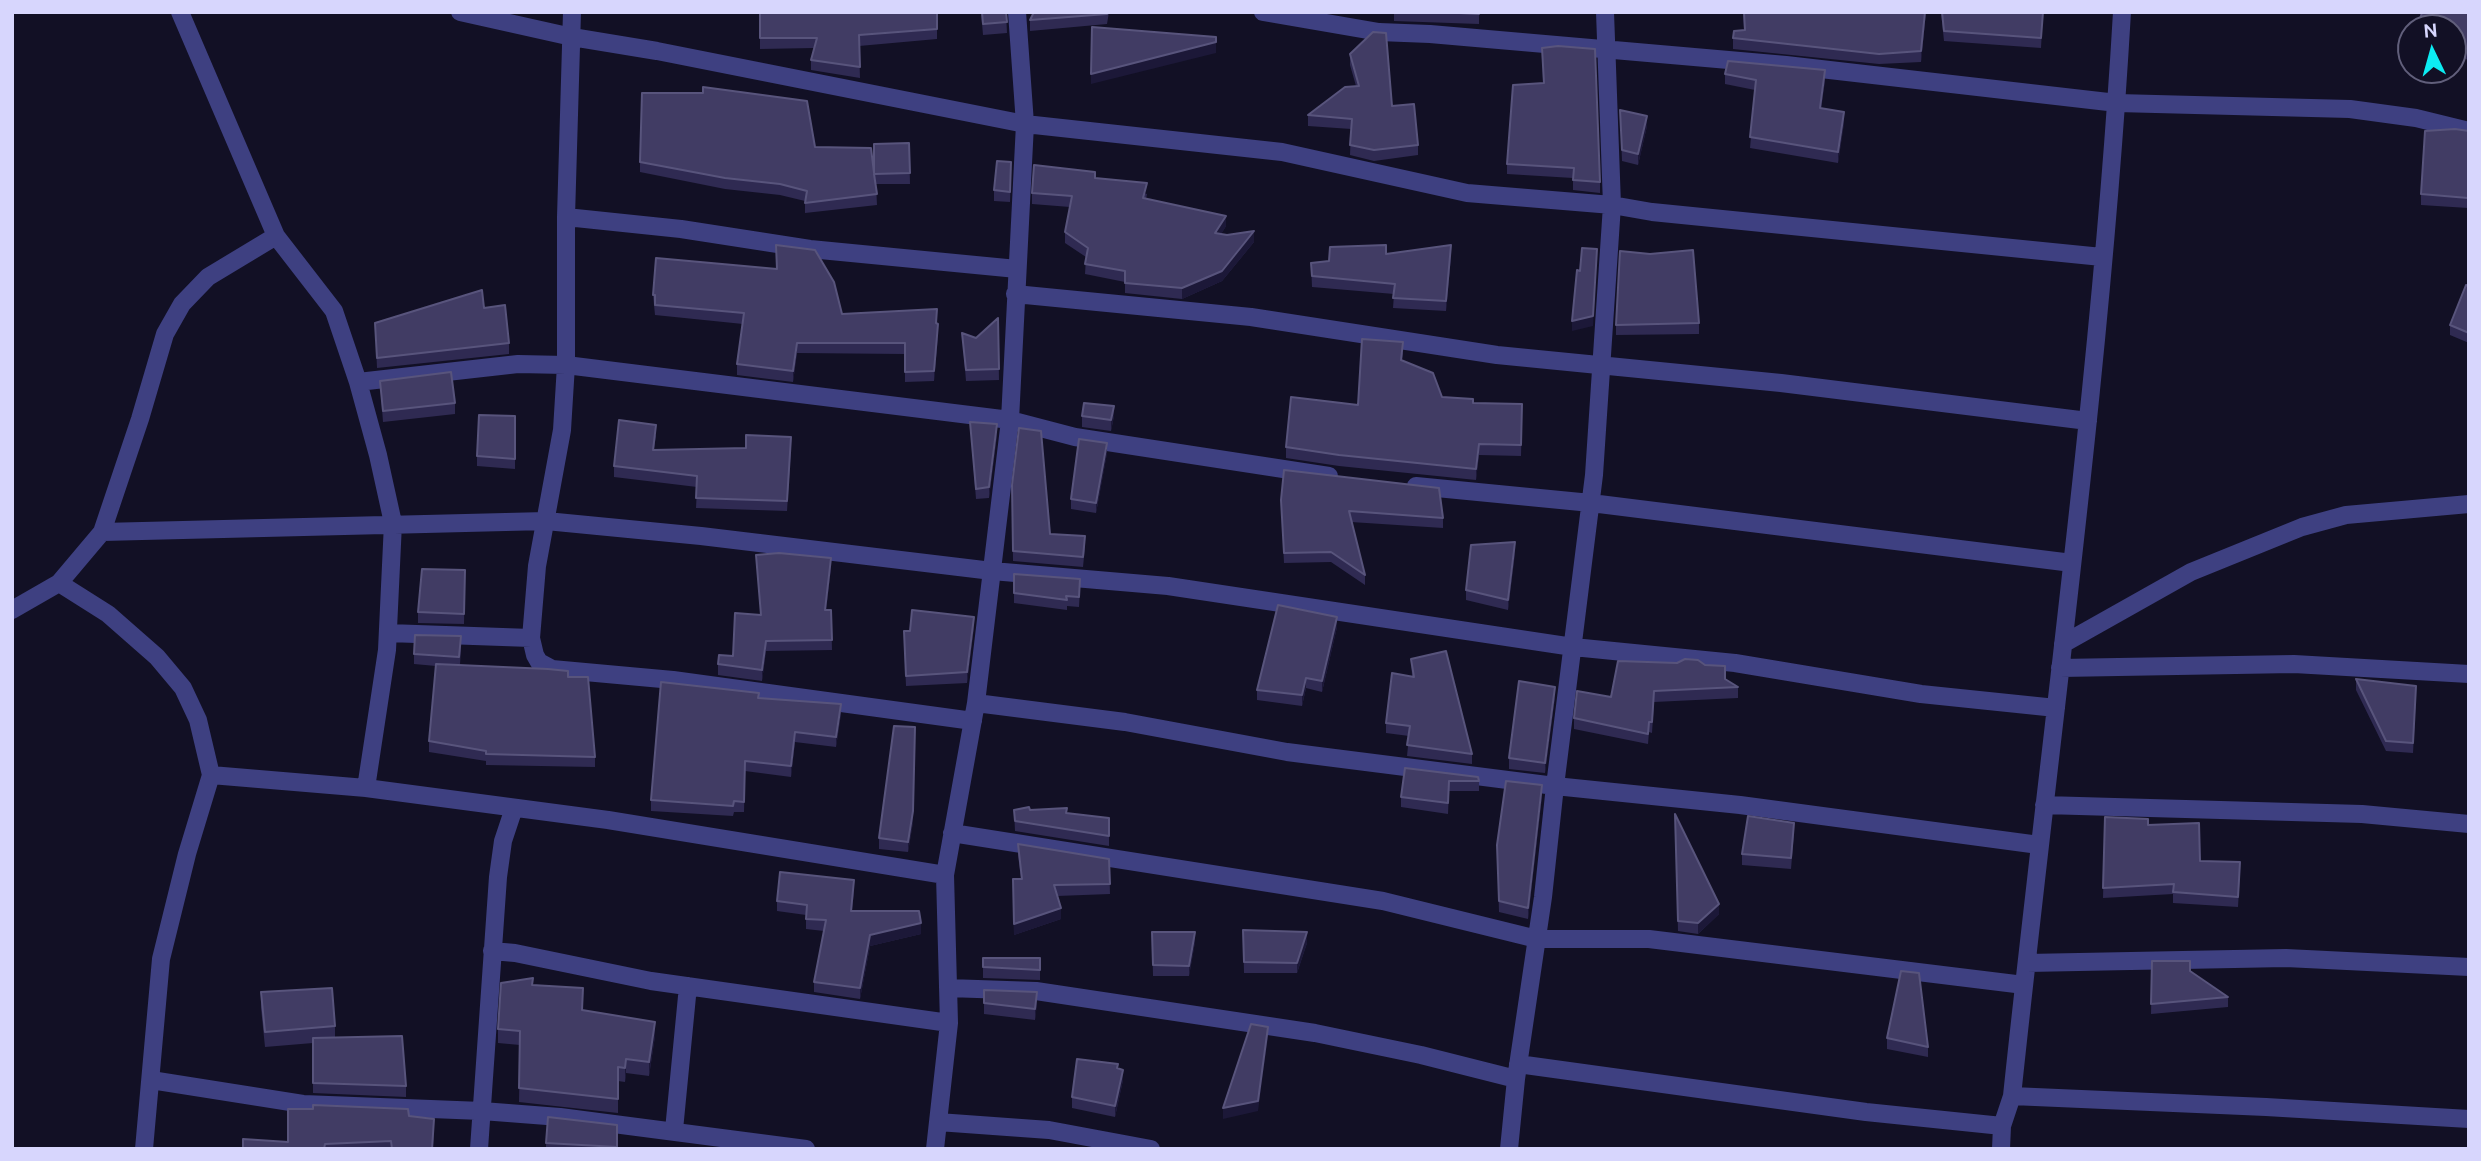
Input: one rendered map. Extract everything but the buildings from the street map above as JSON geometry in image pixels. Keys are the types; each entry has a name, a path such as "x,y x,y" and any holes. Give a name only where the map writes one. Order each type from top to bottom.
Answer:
{"street":[{"path":"180,12 276,236 334,311 358,382 378,455 393,523 388,633 366,788"},
{"path":"460,12 572,37 657,51 1025,124 1282,152 1467,193 1612,205 1652,212 2102,257"},
{"path":"572,12 566,217 566,365 562,430 537,566 531,638 539,662 552,669 975,712 1125,722 1287,752 1555,786 1740,804 2039,845"},
{"path":"935,1149 949,1023 945,875 975,712 1010,420 1025,124 1017,12"},
{"path":"1263,12 1379,32 1430,34 1786,65 2117,103 2350,109 2416,118 2469,131"},
{"path":"1509,1149 1591,503 1612,205 1605,12"},
{"path":"2001,1149 2002,1126 2012,1096 2088,421 2117,103 2122,12"},
{"path":"566,217 681,229 810,249 1017,270"},
{"path":"12,610 60,583 102,532 165,334 182,304 208,277 276,236"},
{"path":"1015,294 1251,317 1497,355 1807,386 2088,421"},
{"path":"358,382 518,364 566,365 1010,420 1074,437 1351,479"},
{"path":"1401,485 1591,503 2072,563"},
{"path":"2063,645 2191,572 2302,527 2346,515 2469,504"},
{"path":"102,532 546,521 701,536 992,571 1168,586 1573,647 1735,663 1920,694 2056,708"},
{"path":"60,583 108,614 148,648 183,688 198,720 211,775 161,958 144,1149"},
{"path":"388,633 531,638"},
{"path":"2060,668 2294,664 2469,674"},
{"path":"211,775 366,788 608,820 945,875"},
{"path":"2044,805 2362,814 2469,824"},
{"path":"479,1149 498,877 503,841 514,808"},
{"path":"952,833 1383,901 1537,939 1649,939 2024,985"},
{"path":"492,951 688,986 949,1023"},
{"path":"2027,963 2286,958 2469,967"},
{"path":"674,1130 688,986"},
{"path":"948,988 1036,991 1315,1033 1517,1072 2002,1126"},
{"path":"151,1080 303,1104 560,1117 806,1149"},
{"path":"2012,1096 2469,1119"},
{"path":"938,1122 1049,1130 1151,1149"}]}
